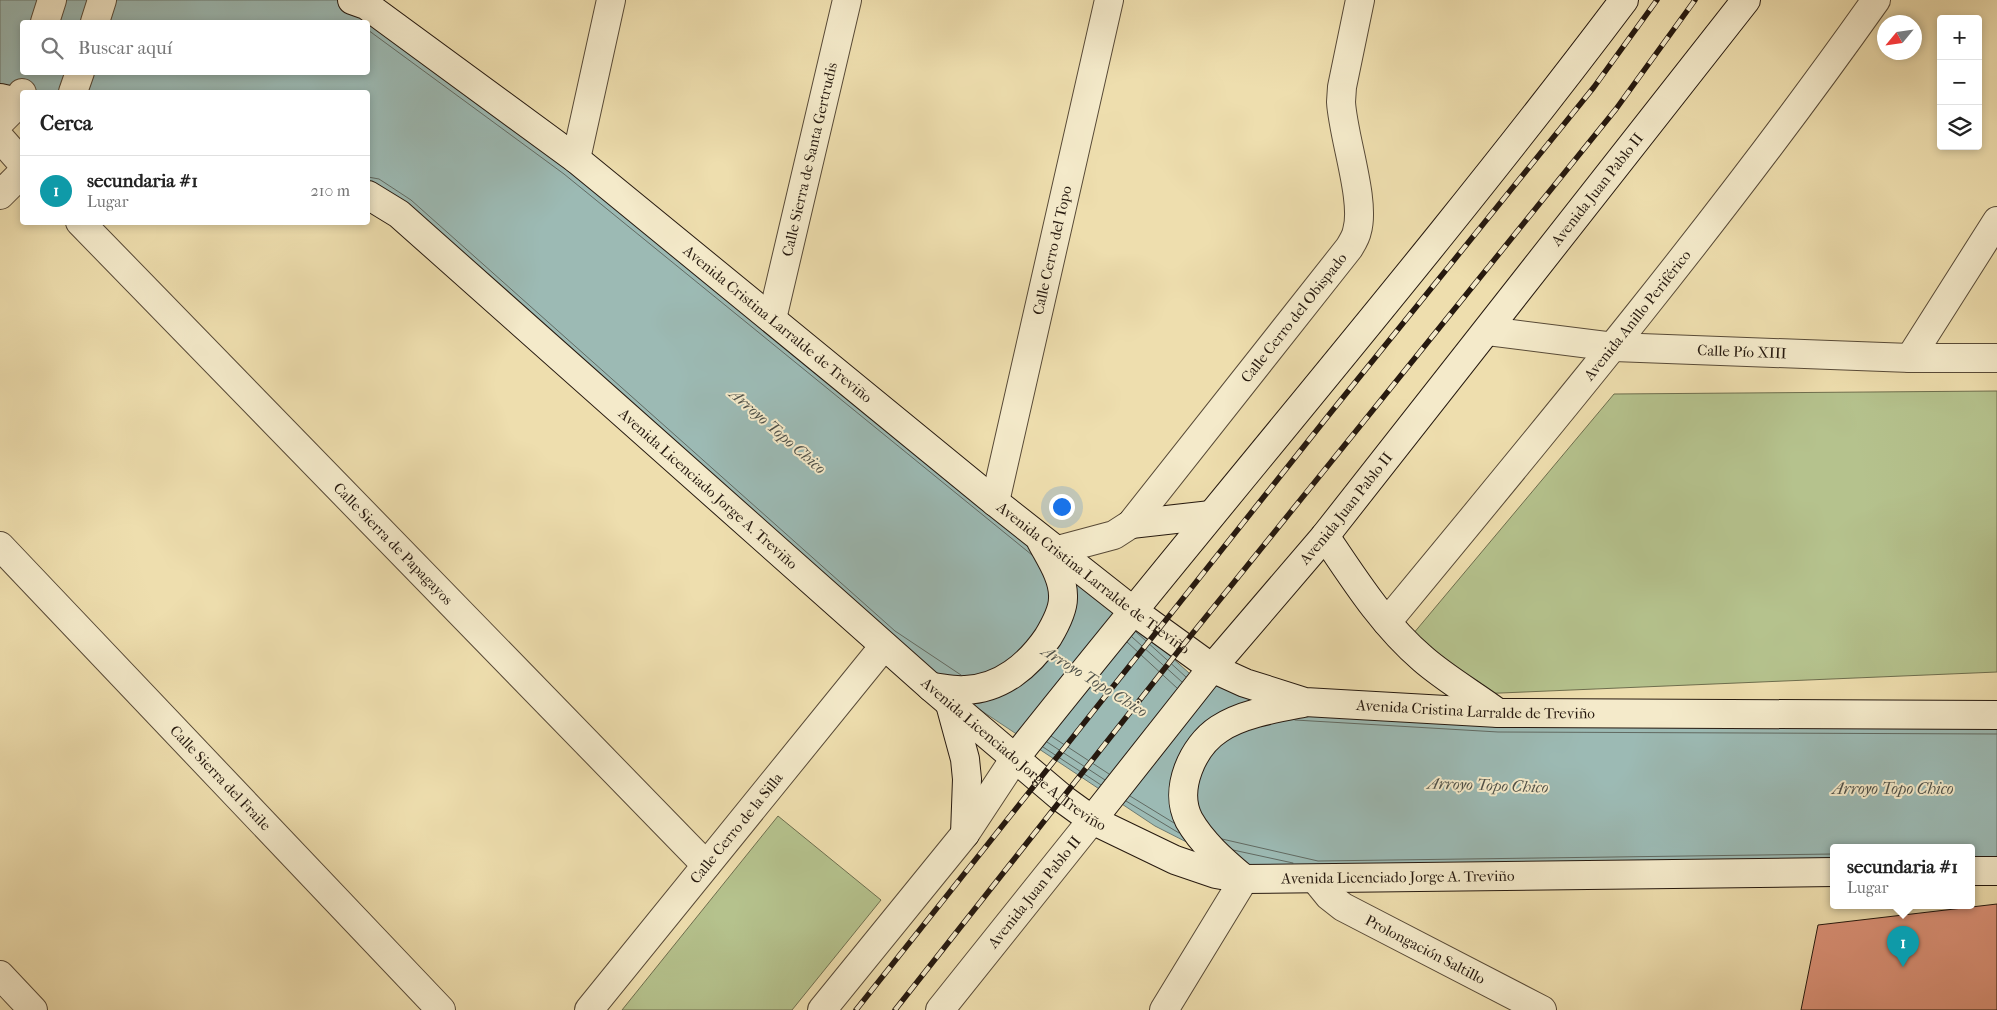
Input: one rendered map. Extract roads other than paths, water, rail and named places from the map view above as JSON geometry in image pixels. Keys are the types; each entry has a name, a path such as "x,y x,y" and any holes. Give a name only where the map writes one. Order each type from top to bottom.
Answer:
{"main road":[{"path":"46,20 52,0"},
{"path":"96,20 102,0"},
{"path":"576,159 611,0"},
{"name":"Calle Sierra de Santa Gertrudis","path":"772,319 847,0"},
{"name":"Calle Cerro del Topo","path":"994,502 1109,0"},
{"name":"Calle Cerro del Obispado","path":"1051,553 1114,534 1130,524 1343,256 1358,230 1359,210 1341,102 1342,87 1360,0"},
{"path":"822,1010 965,834 1021,750 1127,616 1411,274 1624,0"},
{"name":"Avenida Juan Pablo II","path":"940,1010 1206,676 1325,536 1488,331 1746,0"},
{"name":"Avenida Anillo Periférico","path":"1387,622 1614,347 1834,59 1876,0"},
{"name":"Avenida Cristina Larralde de Treviño","path":"361,2 576,159 994,502 1051,553 1127,616 1206,676 1245,683 1305,702 1498,713 1997,715"},
{"path":"0,122 20,92"},
{"path":"0,138 20,161"},
{"path":"0,195 20,175"},
{"name":"Avenida Licenciado Jorge A. Treviño","path":"370,196 399,214 884,646 1021,750 1098,813 1175,860 1216,874 1244,879 1316,880 1830,872"},
{"path":"1910,358 1997,221"},
{"name":"Calle Sierra de Papagayos","path":"83,225 706,865"},
{"name":"Calle Pío XIII","path":"1488,331 1614,347 1910,358 1997,358"},
{"path":"1130,524 1211,515"},
{"path":"1325,536 1387,622 1424,660 1498,713"},
{"name":"Calle Sierra del Fraile","path":"0,546 441,1010"},
{"path":"965,834 967,780 965,759 949,694 990,686 1014,674 1037,654 1053,629 1063,598 1051,553"},
{"name":"Calle Cerro de la Silla","path":"589,1010 884,646"},
{"path":"1164,1010 1244,879 1218,858 1188,818 1185,785 1190,763 1202,742 1220,728 1267,710 1305,702"},
{"path":"1975,871 1997,871"},
{"name":"Prolongación Saltillo","path":"1316,880 1329,896 1344,907 1542,1010"},
{"path":"0,975 33,1010"}],"water":[{"name":"Arroyo Topo Chico","path":"0,0 352,0 1038,536 1200,683 1305,702 1997,715 1997,871 1975,871 1975,844 1830,844 1830,872 1316,880 1218,858 1155,826 884,646 370,197 370,90 20,90 20,93 0,98"}],"railway":[{"path":"856,1010 1328,416 1594,87 1657,0"},
{"path":"895,1010 1180,649 1616,109 1695,0"}],"place":[{"name":"secundaria #1","path":"1903,967"}]}
